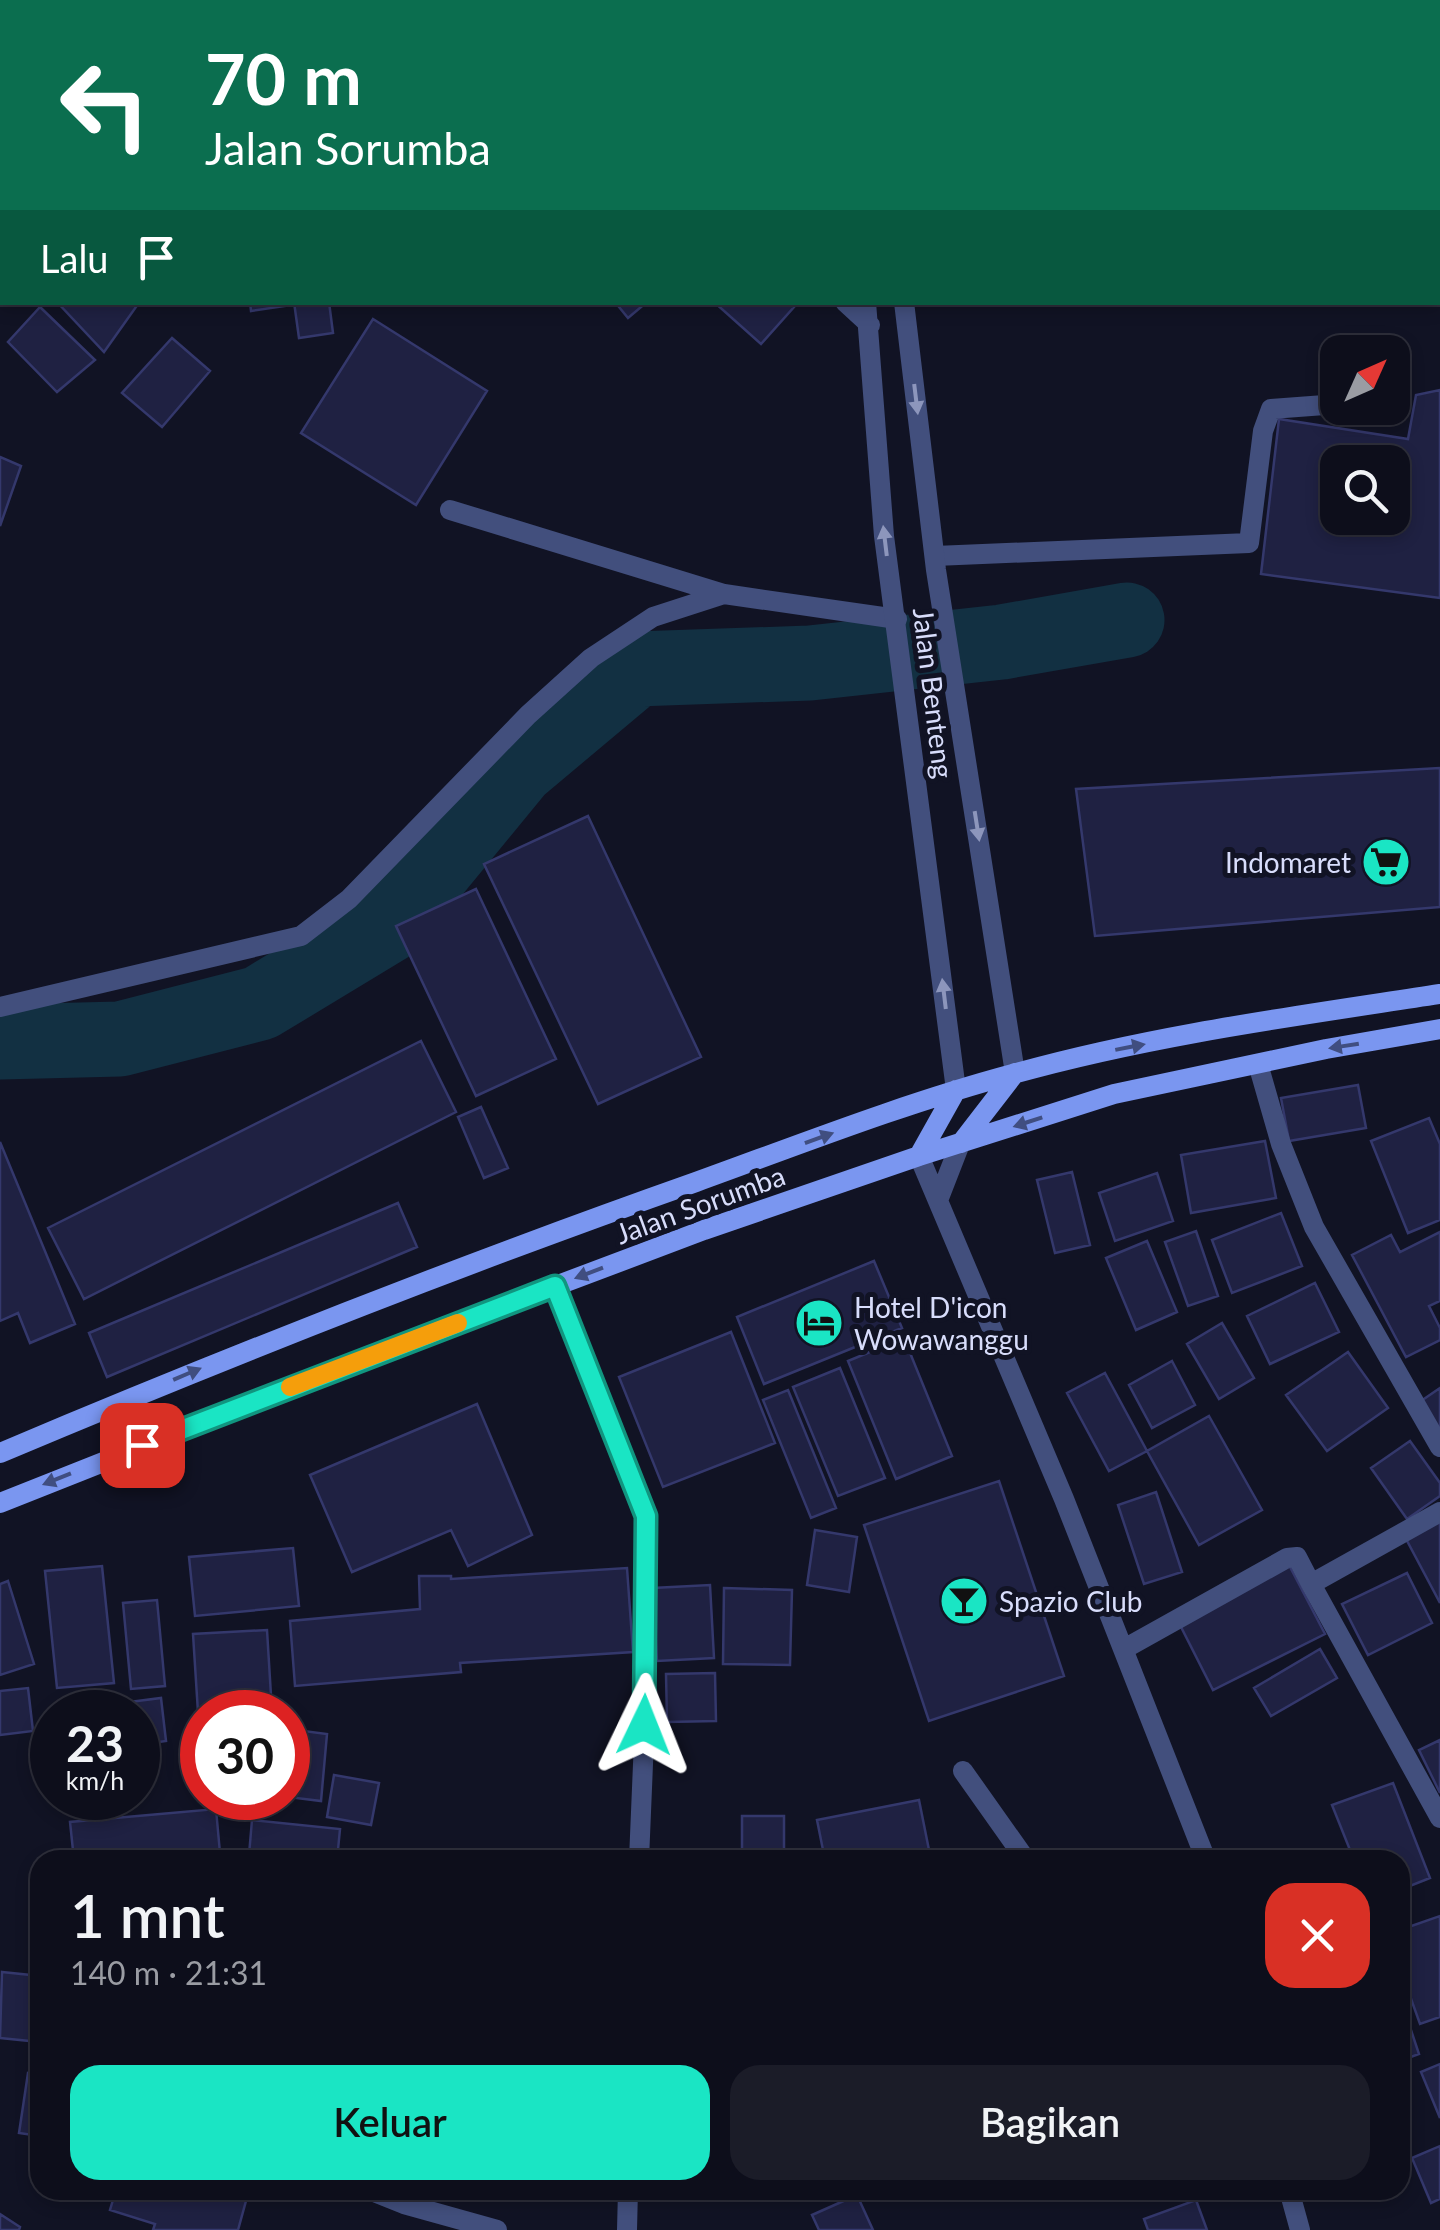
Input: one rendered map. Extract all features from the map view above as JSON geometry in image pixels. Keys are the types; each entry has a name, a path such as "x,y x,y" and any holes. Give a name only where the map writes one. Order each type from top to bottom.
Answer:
{"street":[{"path":"848,305 870,326"},
{"name":"Jalan Benteng","path":"866,305 884,536 956,1090"},
{"name":"Jalan Benteng","path":"904,305 935,556 1015,1073"},
{"path":"935,556 1248,543 1263,431 1271,409 1320,405"},
{"path":"450,510 724,594 898,628"},
{"path":"0,1008 300,936 349,899 528,715 591,658 653,617 724,594"},
{"name":"Jalan Sorumba","path":"0,1453 470,1262 956,1090 1081,1056 1440,994"},
{"name":"Jalan Sorumba","path":"0,1503 555,1286 920,1156 1114,1094 1440,1029"},
{"path":"1258,1064 1282,1144 1314,1227 1440,1447"},
{"path":"939,1198 960,1144 1015,1073"},
{"path":"956,1090 920,1156 1124,1649 1202,1850"},
{"path":"555,1286 646,1516 646,1692 639,1850"},
{"path":"1311,1584 1440,1512"},
{"path":"1124,1649 1287,1558 1297,1557 1440,1818"},
{"path":"963,1770 1019,1850"},
{"path":"394,2200 496,2230"},
{"path":"627,2230 628,2200"},
{"path":"1291,2200 1300,2230"}],"building":[{"path":"60,305 136,307 104,352"},
{"path":"250,305 285,305 285,306 251,311"},
{"path":"294,305 329,305 333,333 299,338"},
{"path":"617,305 643,305 628,318"},
{"path":"717,305 792,305 761,344"},
{"path":"40,307 95,360 57,392 8,342"},
{"path":"373,319 487,391 416,505 301,433"},
{"path":"172,338 210,371 162,427 122,393"},
{"path":"1440,390 1440,598 1261,574 1279,419 1408,439 1416,395"},
{"path":"0,457 21,466 0,526"},
{"path":"1440,768 1440,907 1095,936 1076,789"},
{"path":"588,816 701,1057 598,1104 484,864"},
{"path":"476,889 556,1059 476,1096 396,926"},
{"path":"421,1041 456,1112 84,1299 48,1228"},
{"path":"1358,1085 1366,1128 1289,1141 1281,1098"},
{"path":"481,1107 508,1168 484,1178 458,1117"},
{"path":"1429,1118 1440,1144 1440,1220 1408,1233 1371,1141"},
{"path":"1265,1141 1276,1198 1191,1213 1181,1155"},
{"path":"0,1142 75,1324 30,1343 18,1313 0,1321"},
{"path":"1072,1172 1090,1245 1055,1253 1037,1180"},
{"path":"1157,1173 1173,1221 1115,1241 1099,1193"},
{"path":"398,1203 417,1247 107,1377 89,1333"},
{"path":"1281,1213 1302,1266 1232,1293 1212,1240"},
{"path":"1196,1231 1218,1296 1188,1306 1165,1242"},
{"path":"1440,1232 1440,1301 1429,1306 1440,1328 1440,1340 1406,1357 1352,1255 1391,1235 1400,1252"},
{"path":"1147,1241 1177,1312 1136,1330 1106,1258"},
{"name":"Hotel D'icon Wowawanggu","path":"874,1261 902,1328 764,1384 737,1317"},
{"path":"1315,1283 1339,1332 1270,1364 1247,1316"},
{"path":"1222,1323 1254,1378 1219,1399 1187,1344"},
{"path":"731,1332 775,1443 663,1487 619,1377"},
{"path":"904,1338 952,1456 896,1479 848,1361"},
{"path":"1348,1352 1388,1408 1327,1451 1286,1395"},
{"path":"1172,1361 1195,1405 1152,1428 1129,1385"},
{"path":"840,1368 885,1478 838,1496 793,1387"},
{"path":"1105,1373 1147,1451 1109,1471 1067,1393"},
{"path":"1440,1388 1440,1434 1418,1403"},
{"path":"788,1390 836,1508 811,1518 763,1400"},
{"path":"477,1404 532,1535 468,1566 451,1530 352,1572 310,1475"},
{"path":"1209,1416 1262,1510 1199,1545 1147,1451"},
{"path":"1410,1441 1440,1483 1440,1496 1407,1519 1371,1468"},
{"name":"Spazio Club","path":"999,1481 1064,1676 929,1721 864,1525"},
{"path":"1156,1492 1182,1572 1144,1584 1118,1505"},
{"path":"1440,1518 1440,1603 1405,1537"},
{"path":"815,1530 857,1537 849,1592 807,1585"},
{"path":"293,1548 299,1606 195,1616 189,1557"},
{"path":"1289,1565 1325,1634 1213,1690 1178,1621"},
{"path":"102,1566 114,1683 57,1688 45,1571"},
{"path":"627,1568 633,1652 460,1663 461,1672 295,1686 290,1621 420,1609 419,1576 451,1579"},
{"path":"1407,1573 1432,1623 1368,1655 1342,1604"},
{"path":"8,1581 34,1664 0,1675 0,1584"},
{"path":"710,1585 714,1658 657,1661 653,1588"},
{"path":"724,1588 792,1590 790,1665 723,1664"},
{"path":"157,1600 165,1686 131,1689 123,1603"},
{"path":"267,1630 271,1690 197,1690 193,1634"},
{"path":"1320,1649 1337,1678 1271,1716 1254,1688"},
{"path":"715,1673 716,1721 667,1722 666,1674"},
{"path":"28,1688 30,1731 0,1735 0,1691"},
{"path":"160,1698 166,1741 160,1742"},
{"path":"310,1732 327,1734 321,1801 310,1800"},
{"path":"1440,1740 1440,1793 1419,1750"},
{"path":"334,1775 379,1783 371,1825 327,1817"},
{"path":"1393,1783 1430,1878 1410,1886 1410,1850 1350,1850 1332,1805"},
{"path":"919,1800 929,1850 823,1850 817,1820"},
{"path":"180,1812 180,1820 217,1820 220,1850 73,1850 70,1822 160,1820 160,1814"},
{"path":"742,1816 784,1816 784,1850 742,1850"},
{"path":"252,1820 340,1829 338,1850 249,1850"},
{"path":"1440,1916 1440,2017 1420,2024 1410,1996 1410,1926"},
{"path":"2,1972 30,1975 30,2041 0,2038"},
{"path":"1410,2027 1419,2054 1410,2057"},
{"path":"1440,2064 1440,2118 1421,2072"},
{"path":"28,2073 30,2073 30,2135 19,2133"},
{"path":"1440,2146 1440,2199 1431,2203 1412,2158"},
{"path":"113,2200 246,2200 238,2230 153,2230 155,2224 110,2210"},
{"path":"846,2200 859,2200 873,2230 819,2230 812,2215"},
{"path":"1196,2200 1207,2230 1148,2230 1144,2219"},
{"path":"0,2214 20,2227 19,2230 0,2230"}],"waterway":[{"path":"0,1042 120,1039 260,1003 389,925 518,768 636,669 810,663 1002,642 1127,620"}],"slow traffic":[{"path":"290,1387 458,1323"}],"place":[{"name":"Indomaret","path":"1386,862"},
{"name":"Hotel D'icon Wowawanggu","path":"819,1323"},
{"name":"Spazio Club","path":"964,1601"}],"route":[{"path":"142,1445 555,1286 646,1516 644,1725"}]}
